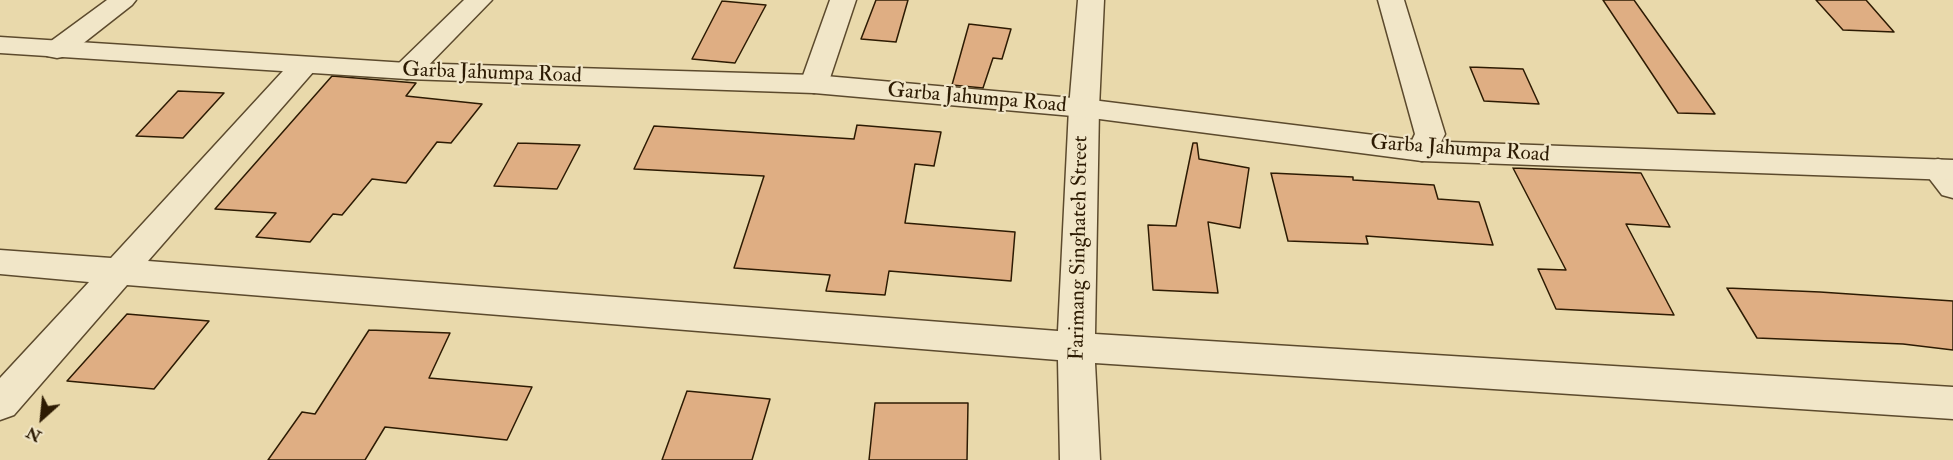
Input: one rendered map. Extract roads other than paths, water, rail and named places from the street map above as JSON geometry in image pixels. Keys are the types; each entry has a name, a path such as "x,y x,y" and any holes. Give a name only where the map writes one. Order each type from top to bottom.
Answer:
{"street":[{"path":"57,50 123,0"},
{"path":"407,71 479,0"},
{"path":"814,84 843,0"},
{"name":"Farimang Singhateh Street","path":"1080,460 1077,347 1084,108 1091,0"},
{"path":"1391,0 1430,134 1422,151"},
{"name":"Garba Jahumpa Road","path":"0,45 407,71 814,84 1084,108 1422,151 1948,175"},
{"path":"0,404 304,65"},
{"path":"0,262 1077,347 1953,403"}]}
